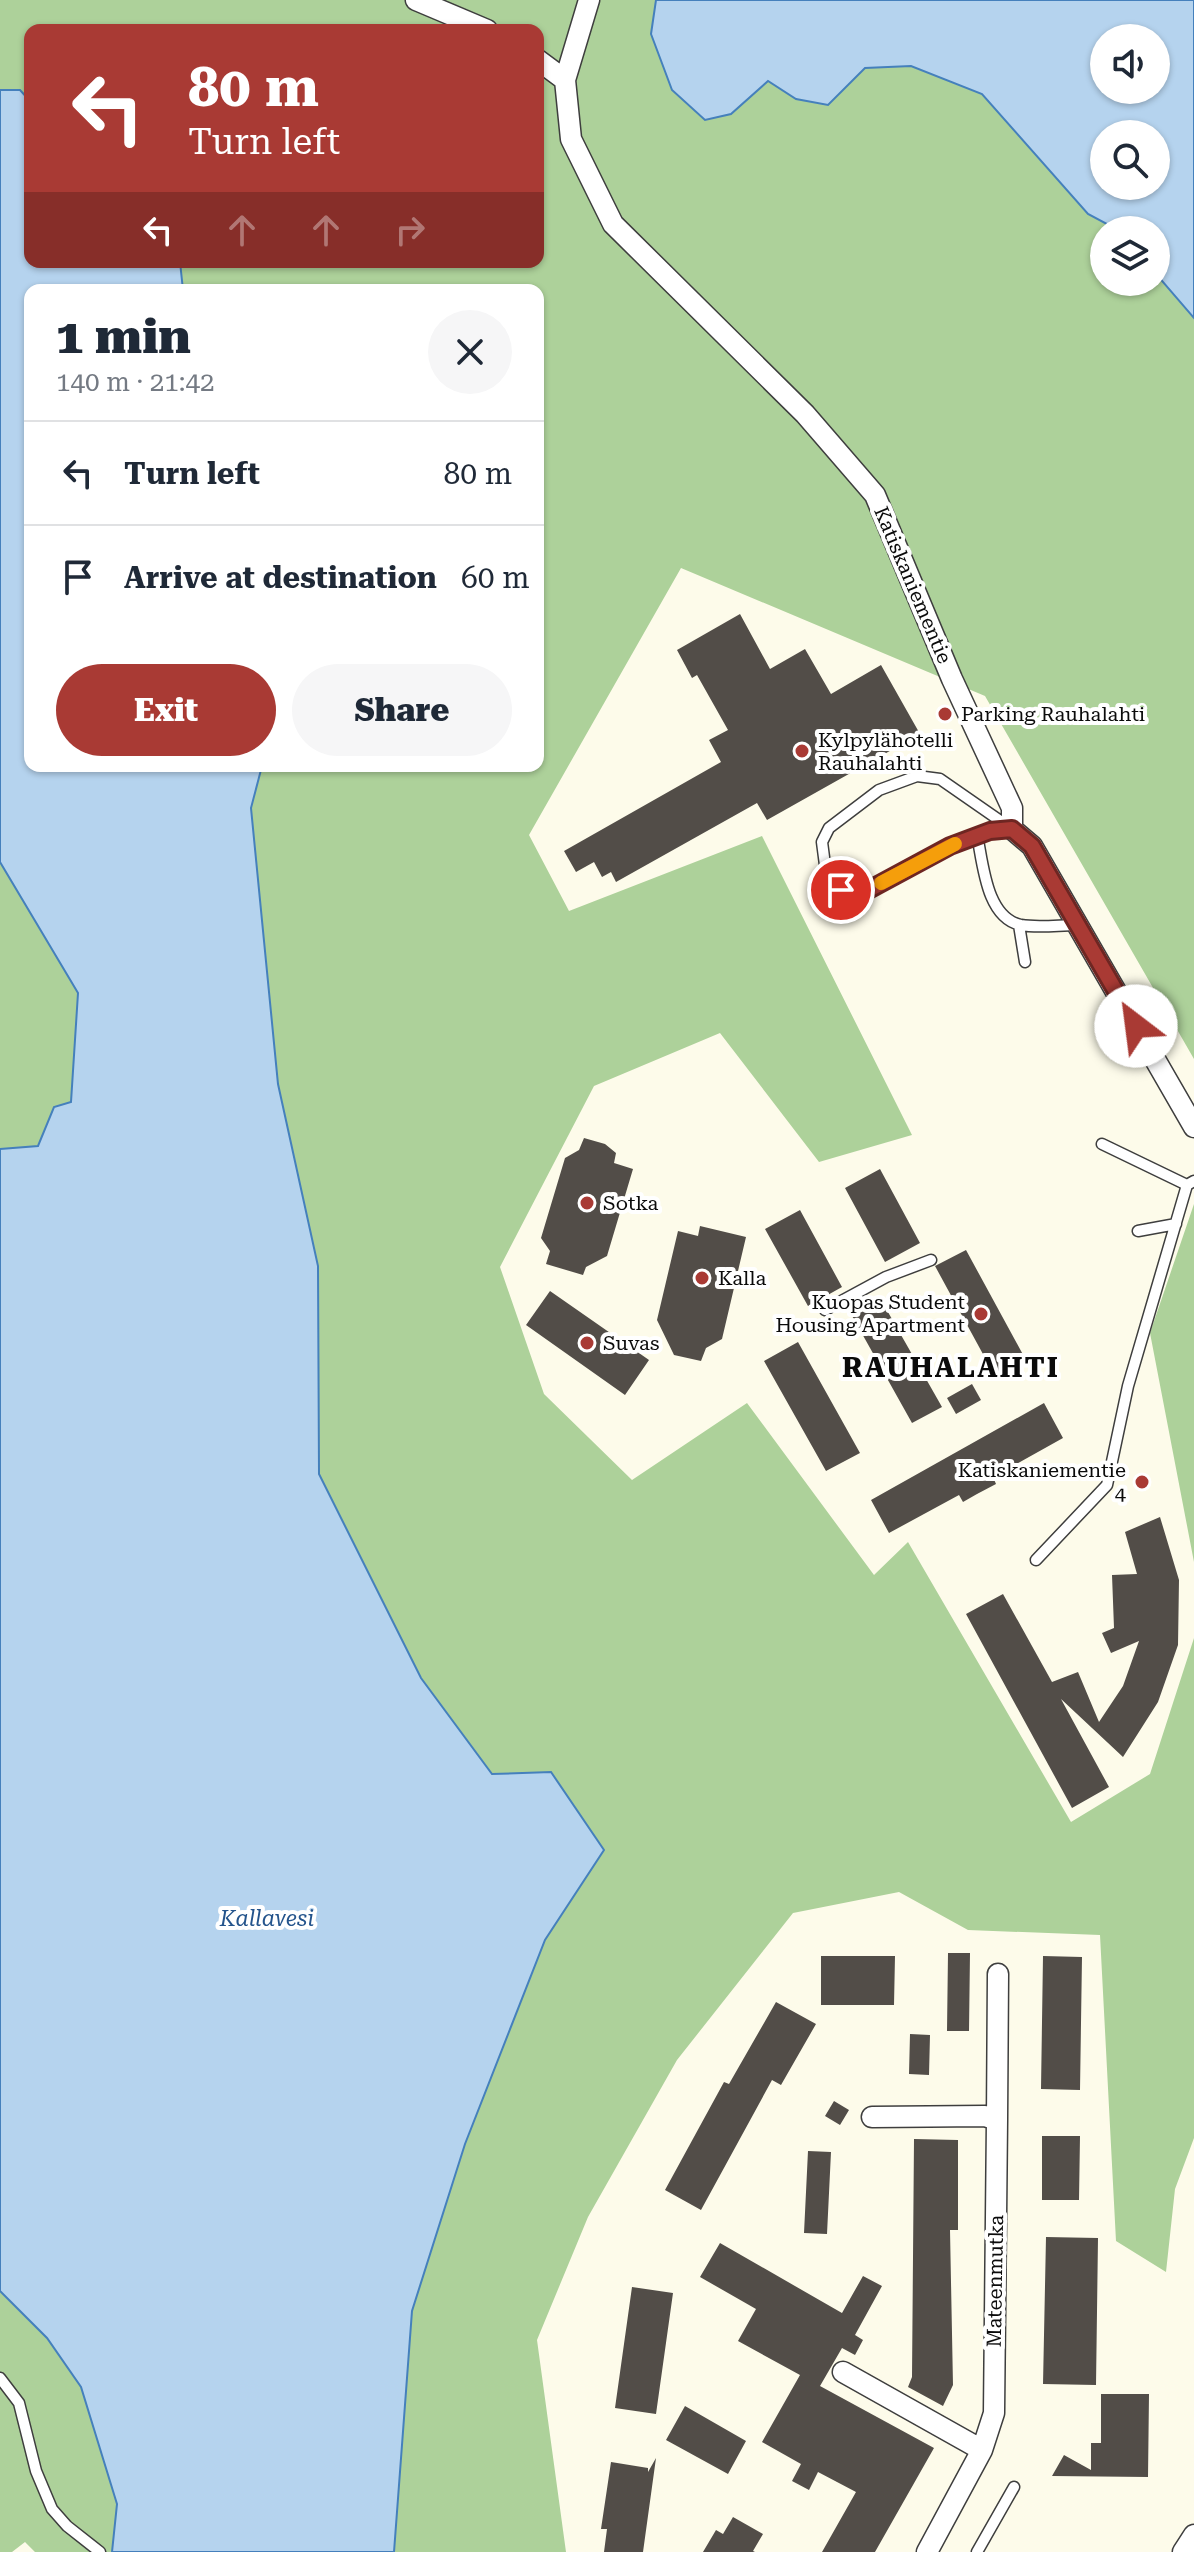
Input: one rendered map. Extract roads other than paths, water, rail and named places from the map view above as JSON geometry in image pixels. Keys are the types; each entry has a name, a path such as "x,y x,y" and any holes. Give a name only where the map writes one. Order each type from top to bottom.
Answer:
{"street":[{"path":"416,0 473,24"},
{"path":"544,64 565,80 589,0"},
{"name":"Katiskaniementie","path":"565,80 571,139 613,224 805,414 875,495 952,679 1012,808 1012,829"},
{"path":"1012,829 1032,846 1194,1127"},
{"name":"Mateenmutka","path":"927,2552 982,2450 994,2413 998,1974"},
{"path":"872,2117 985,2116 997,2120"},
{"path":"843,2372 982,2450"},
{"path":"1183,2552 1194,2535"}],"lane":[{"path":"917,776 940,779 1012,829 990,831 950,846 861,894 841,890 825,865 822,842 829,828 879,790 917,776"},
{"path":"977,835 992,900 1003,916 1019,925 1077,925"},
{"path":"1019,925 1025,962"},
{"path":"1036,1560 1107,1485 1145,1323 1190,1183 1102,1144"},
{"path":"1138,1231 1176,1224"},
{"path":"825,1310 886,1277 931,1260"},
{"path":"0,2378 19,2403 36,2471 52,2509 81,2539 100,2552"},
{"path":"977,2552 1014,2487"}],"water":[{"path":"656,0 1194,0 1194,318 1170,290 1170,216 1088,214 982,94 911,66 865,68 828,105 796,99 768,81 731,114 705,120 672,90 651,34"},
{"name":"Kallavesi","path":"0,90 20,90 24,94 24,268 181,268 182,284 24,284 24,772 260,772 251,808 278,1084 318,1266 319,1474 421,1678 492,1774 551,1772 604,1850 545,1940 465,2144 412,2311 394,2552 112,2552 117,2504 81,2387 47,2338 0,2291 0,1149 38,1146 54,1107 71,1102 78,993 0,862"}],"place":[{"name":"Parking Rauhalahti","path":"945,714"},
{"name":"Kylpylähotelli Rauhalahti","path":"802,751"},
{"name":"Sotka","path":"587,1203"},
{"name":"Kalla","path":"702,1278"},
{"name":"Kuopas Student Housing Apartment","path":"981,1314"},
{"name":"Suvas","path":"587,1343"},
{"name":"Katiskaniementie 4","path":"1142,1482"}],"district":[{"name":"RAUHALAHTI","path":"951,1367"}]}
